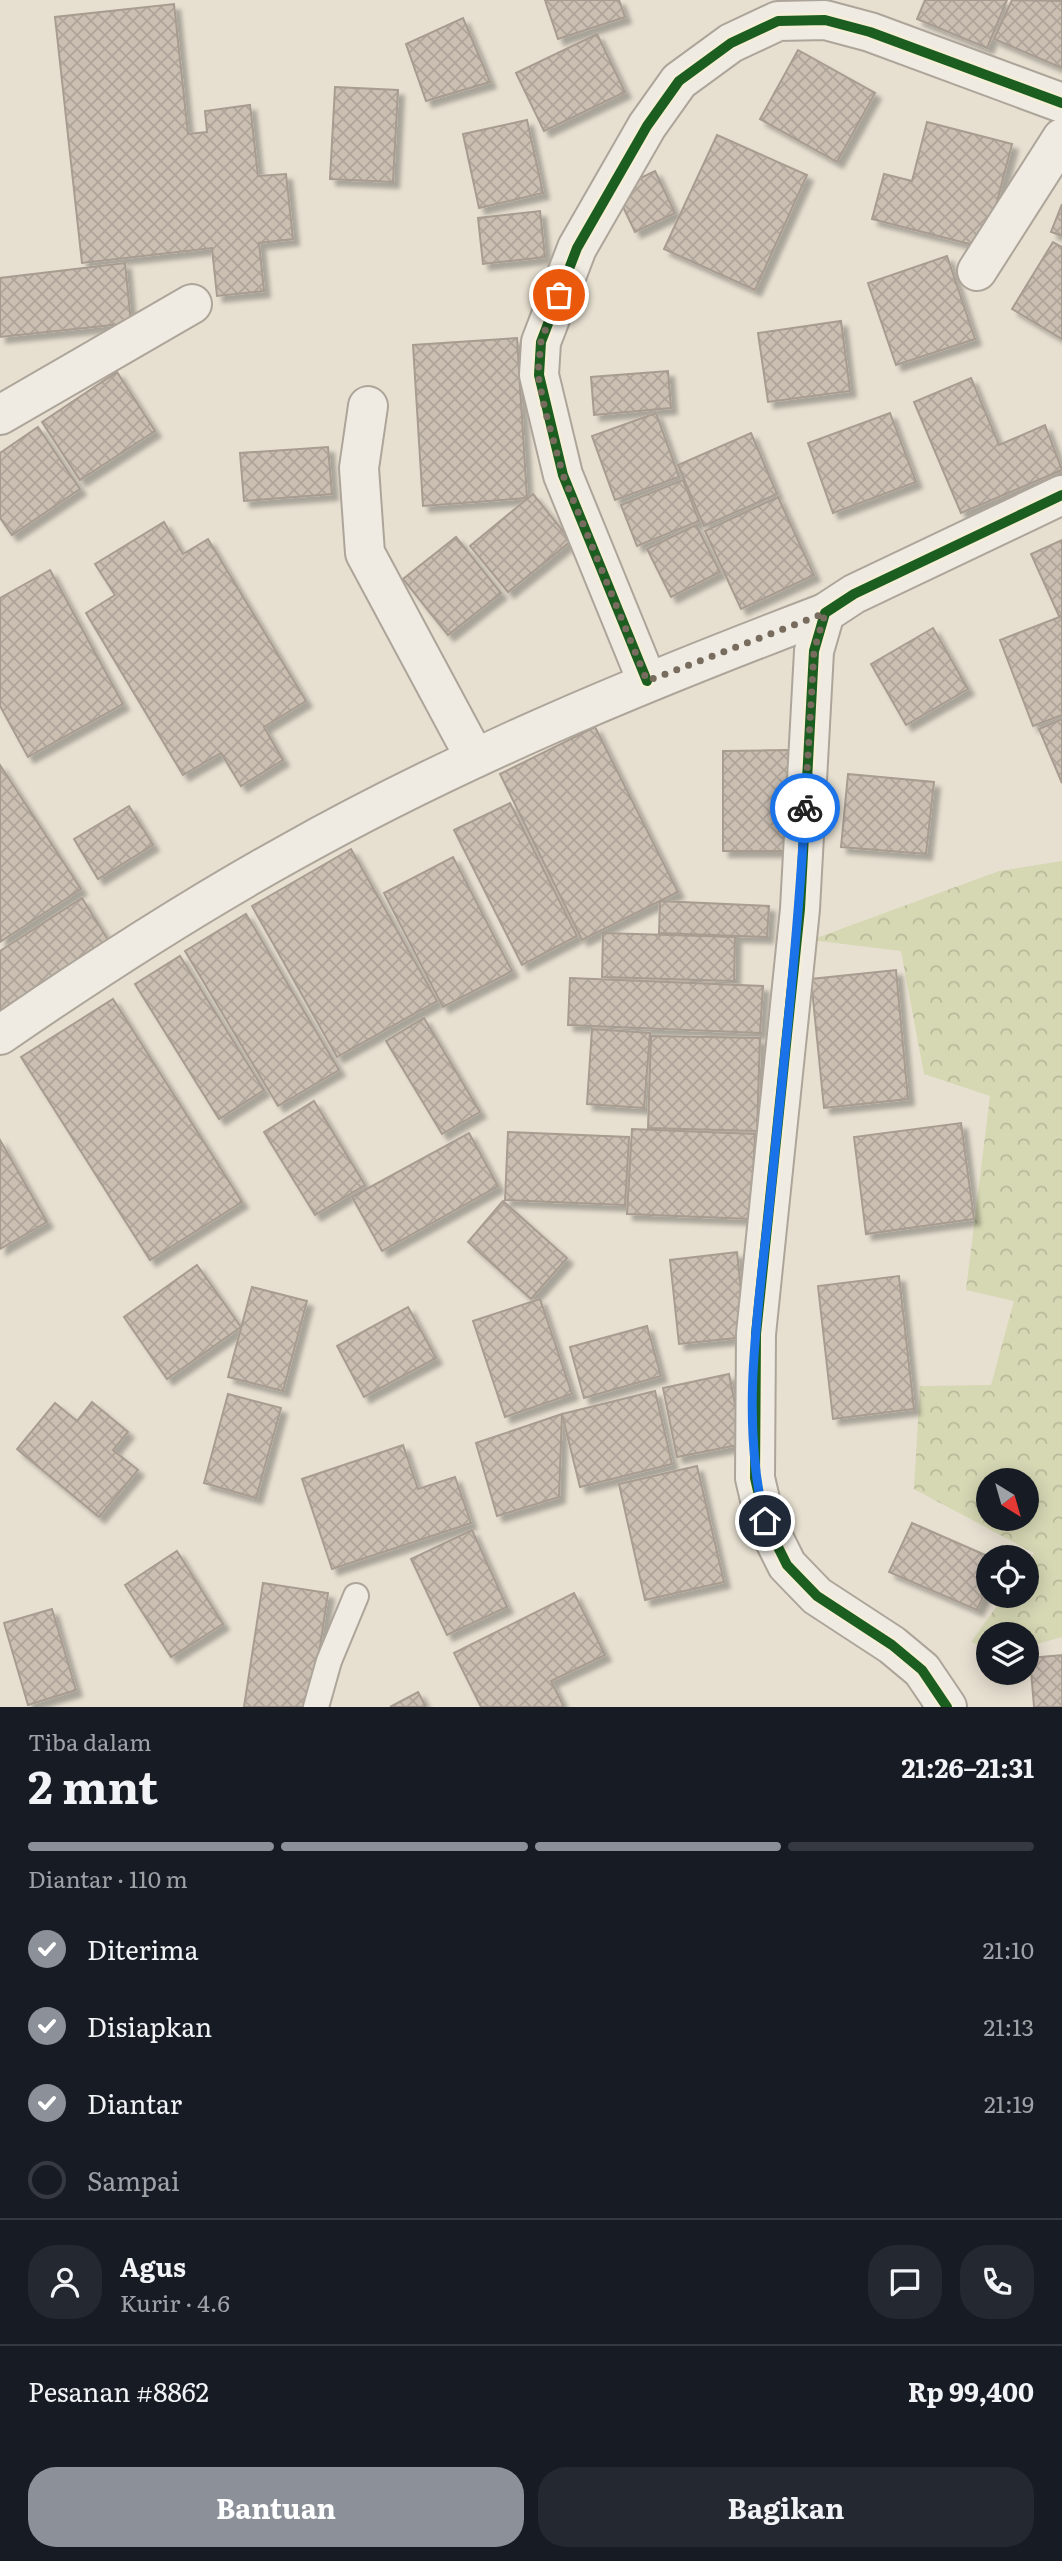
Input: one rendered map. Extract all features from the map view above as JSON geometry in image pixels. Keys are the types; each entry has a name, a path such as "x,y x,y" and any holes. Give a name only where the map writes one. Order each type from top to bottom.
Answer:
{"street":[{"path":"647,681 563,475 538,375 541,341 577,248 647,126 671,92 679,81 730,43 778,21 825,20 870,32 1062,103"},
{"path":"977,271 1062,138"},
{"path":"0,415 192,304"},
{"path":"368,406 359,468 365,552 475,758"},
{"path":"0,1035 122,951 251,875 475,758 647,681 825,613 854,594 1062,495"},
{"path":"825,613 814,651 800,909 756,1334 755,1478 765,1521 788,1565 817,1596 891,1645 922,1670 947,1707"}],"lane":[{"path":"316,1707 329,1661 356,1596"}],"green space":[{"path":"1062,861 1062,1637 1039,1644 1039,1622 985,1622 995,1608 1039,1608 1039,1545 1019,1545 993,1531 1040,1531 1040,1468 976,1468 976,1522 914,1489 920,1386 991,1385 1014,1301 966,1290 990,1096 924,1074 901,951 811,940 999,871"}],"building":[{"path":"545,0 619,0 625,17 558,39"},
{"path":"925,0 1007,0 987,48 917,19"},
{"path":"1012,0 1062,1 1062,68 994,39"},
{"path":"174,4 188,134 207,132 205,111 250,105 258,176 286,174 293,239 259,243 264,291 217,296 212,248 82,263 55,17"},
{"path":"463,18 490,82 426,101 406,44"},
{"path":"597,34 625,92 544,131 516,73"},
{"path":"798,50 875,93 837,162 760,119"},
{"path":"335,87 398,90 393,182 330,179"},
{"path":"527,120 543,193 479,208 463,134"},
{"path":"927,122 1012,144 985,248 872,219 884,174 912,181"},
{"path":"717,135 807,175 755,290 664,249"},
{"path":"655,171 675,213 635,232 615,190"},
{"path":"1062,204 1062,236 1051,232"},
{"path":"540,211 545,257 483,264 478,218"},
{"path":"1053,242 1062,247 1062,339 1012,309"},
{"path":"947,256 975,339 896,365 868,283"},
{"path":"125,263 131,323 0,337 0,278"},
{"path":"841,321 850,391 768,402 758,333"},
{"path":"517,338 527,498 423,506 413,345"},
{"path":"668,371 671,408 594,415 591,377"},
{"path":"117,372 155,431 80,480 42,422"},
{"path":"971,378 999,445 1045,425 1062,470 961,513 914,402"},
{"path":"656,413 679,477 615,500 592,436"},
{"path":"890,413 916,482 833,513 808,443"},
{"path":"38,427 80,489 12,535 0,518 0,453"},
{"path":"751,433 777,494 704,526 678,465"},
{"path":"328,447 332,494 244,501 240,453"},
{"path":"683,480 699,521 637,546 621,505"},
{"path":"533,494 571,541 508,592 470,546"},
{"path":"778,497 814,575 741,609 705,531"},
{"path":"164,522 183,554 208,539 306,701 264,727 283,760 241,786 221,753 183,775 86,613 115,595 95,564"},
{"path":"696,525 720,572 671,597 647,549"},
{"path":"456,537 501,593 448,635 403,579"},
{"path":"1062,540 1062,615 1059,616 1031,554"},
{"path":"50,570 123,704 28,757 0,706 0,598"},
{"path":"1062,616 1062,715 1033,726 1000,640"},
{"path":"933,628 968,689 906,725 871,664"},
{"path":"1062,719 1062,783 1039,729"},
{"path":"595,727 678,892 582,940 500,774"},
{"path":"792,750 791,851 723,851 723,751"},
{"path":"0,765 81,889 0,942"},
{"path":"848,774 934,782 926,854 841,847"},
{"path":"510,803 577,936 522,965 454,830"},
{"path":"129,806 153,845 98,879 74,839"},
{"path":"351,849 437,1001 337,1057 252,906"},
{"path":"453,857 512,971 443,1007 384,893"},
{"path":"82,898 115,951 0,1012 0,951"},
{"path":"660,901 769,906 767,937 659,933"},
{"path":"246,914 339,1070 278,1106 185,951"},
{"path":"603,933 735,937 734,981 602,977"},
{"path":"180,956 264,1090 219,1119 135,984"},
{"path":"896,970 908,1099 824,1108 811,979"},
{"path":"570,978 763,986 760,1033 568,1025"},
{"path":"113,999 242,1202 150,1260 21,1057"},
{"path":"424,1018 480,1112 442,1134 386,1041"},
{"path":"592,1029 650,1033 644,1108 587,1104"},
{"path":"651,1036 760,1038 757,1131 648,1128"},
{"path":"314,1101 365,1185 315,1215 264,1132"},
{"path":"961,1123 974,1219 866,1234 854,1137"},
{"path":"632,1129 755,1134 751,1219 627,1214"},
{"path":"508,1132 629,1137 625,1205 505,1200"},
{"path":"469,1133 498,1186 382,1251 352,1197"},
{"path":"0,1140 47,1222 0,1249"},
{"path":"503,1201 567,1258 531,1299 468,1242"},
{"path":"737,1252 746,1337 679,1344 670,1260"},
{"path":"197,1265 241,1327 167,1379 124,1317"},
{"path":"899,1276 914,1409 833,1419 818,1286"},
{"path":"252,1287 307,1301 283,1391 228,1377"},
{"path":"540,1299 572,1394 505,1417 473,1321"},
{"path":"408,1307 436,1358 364,1397 337,1346"},
{"path":"647,1326 661,1376 584,1398 570,1347"},
{"path":"729,1374 743,1444 677,1457 663,1388"},
{"path":"655,1391 672,1464 580,1487 562,1414"},
{"path":"228,1394 281,1408 256,1498 204,1483"},
{"path":"92,1402 128,1432 113,1450 138,1470 99,1517 17,1449 55,1403 77,1421"},
{"path":"562,1414 559,1497 497,1516 476,1443"},
{"path":"403,1445 418,1489 455,1477 471,1523 332,1569 302,1479"},
{"path":"697,1466 724,1582 645,1600 619,1484"},
{"path":"912,1523 976,1551 978,1608 977,1610 889,1572"},
{"path":"472,1530 507,1607 447,1635 411,1559"},
{"path":"177,1551 223,1624 171,1657 125,1585"},
{"path":"263,1583 328,1593 311,1707 244,1707"},
{"path":"574,1593 605,1655 551,1681 564,1707 481,1707 454,1653"},
{"path":"52,1609 76,1690 28,1705 4,1623"},
{"path":"1062,1655 1062,1707 1034,1707 1032,1685 1039,1685 1039,1657"},
{"path":"418,1692 426,1707 390,1707"}],"cycle path":[{"path":"647,681 563,475 539,375 541,342 577,248 647,126 679,81 731,43 778,21 825,20 870,32 1062,103"},
{"path":"947,1707 922,1670 892,1645 817,1596 787,1565 765,1521 755,1478 756,1334 800,909 814,651 825,613 854,594 1062,495"}],"way so far":[{"path":"559,295 541,341 538,375 545,410 563,475 647,681 825,613 814,651 805,808"}],"route":[{"path":"765,1521 755,1478 753,1426 756,1334 800,909 805,808"}]}
